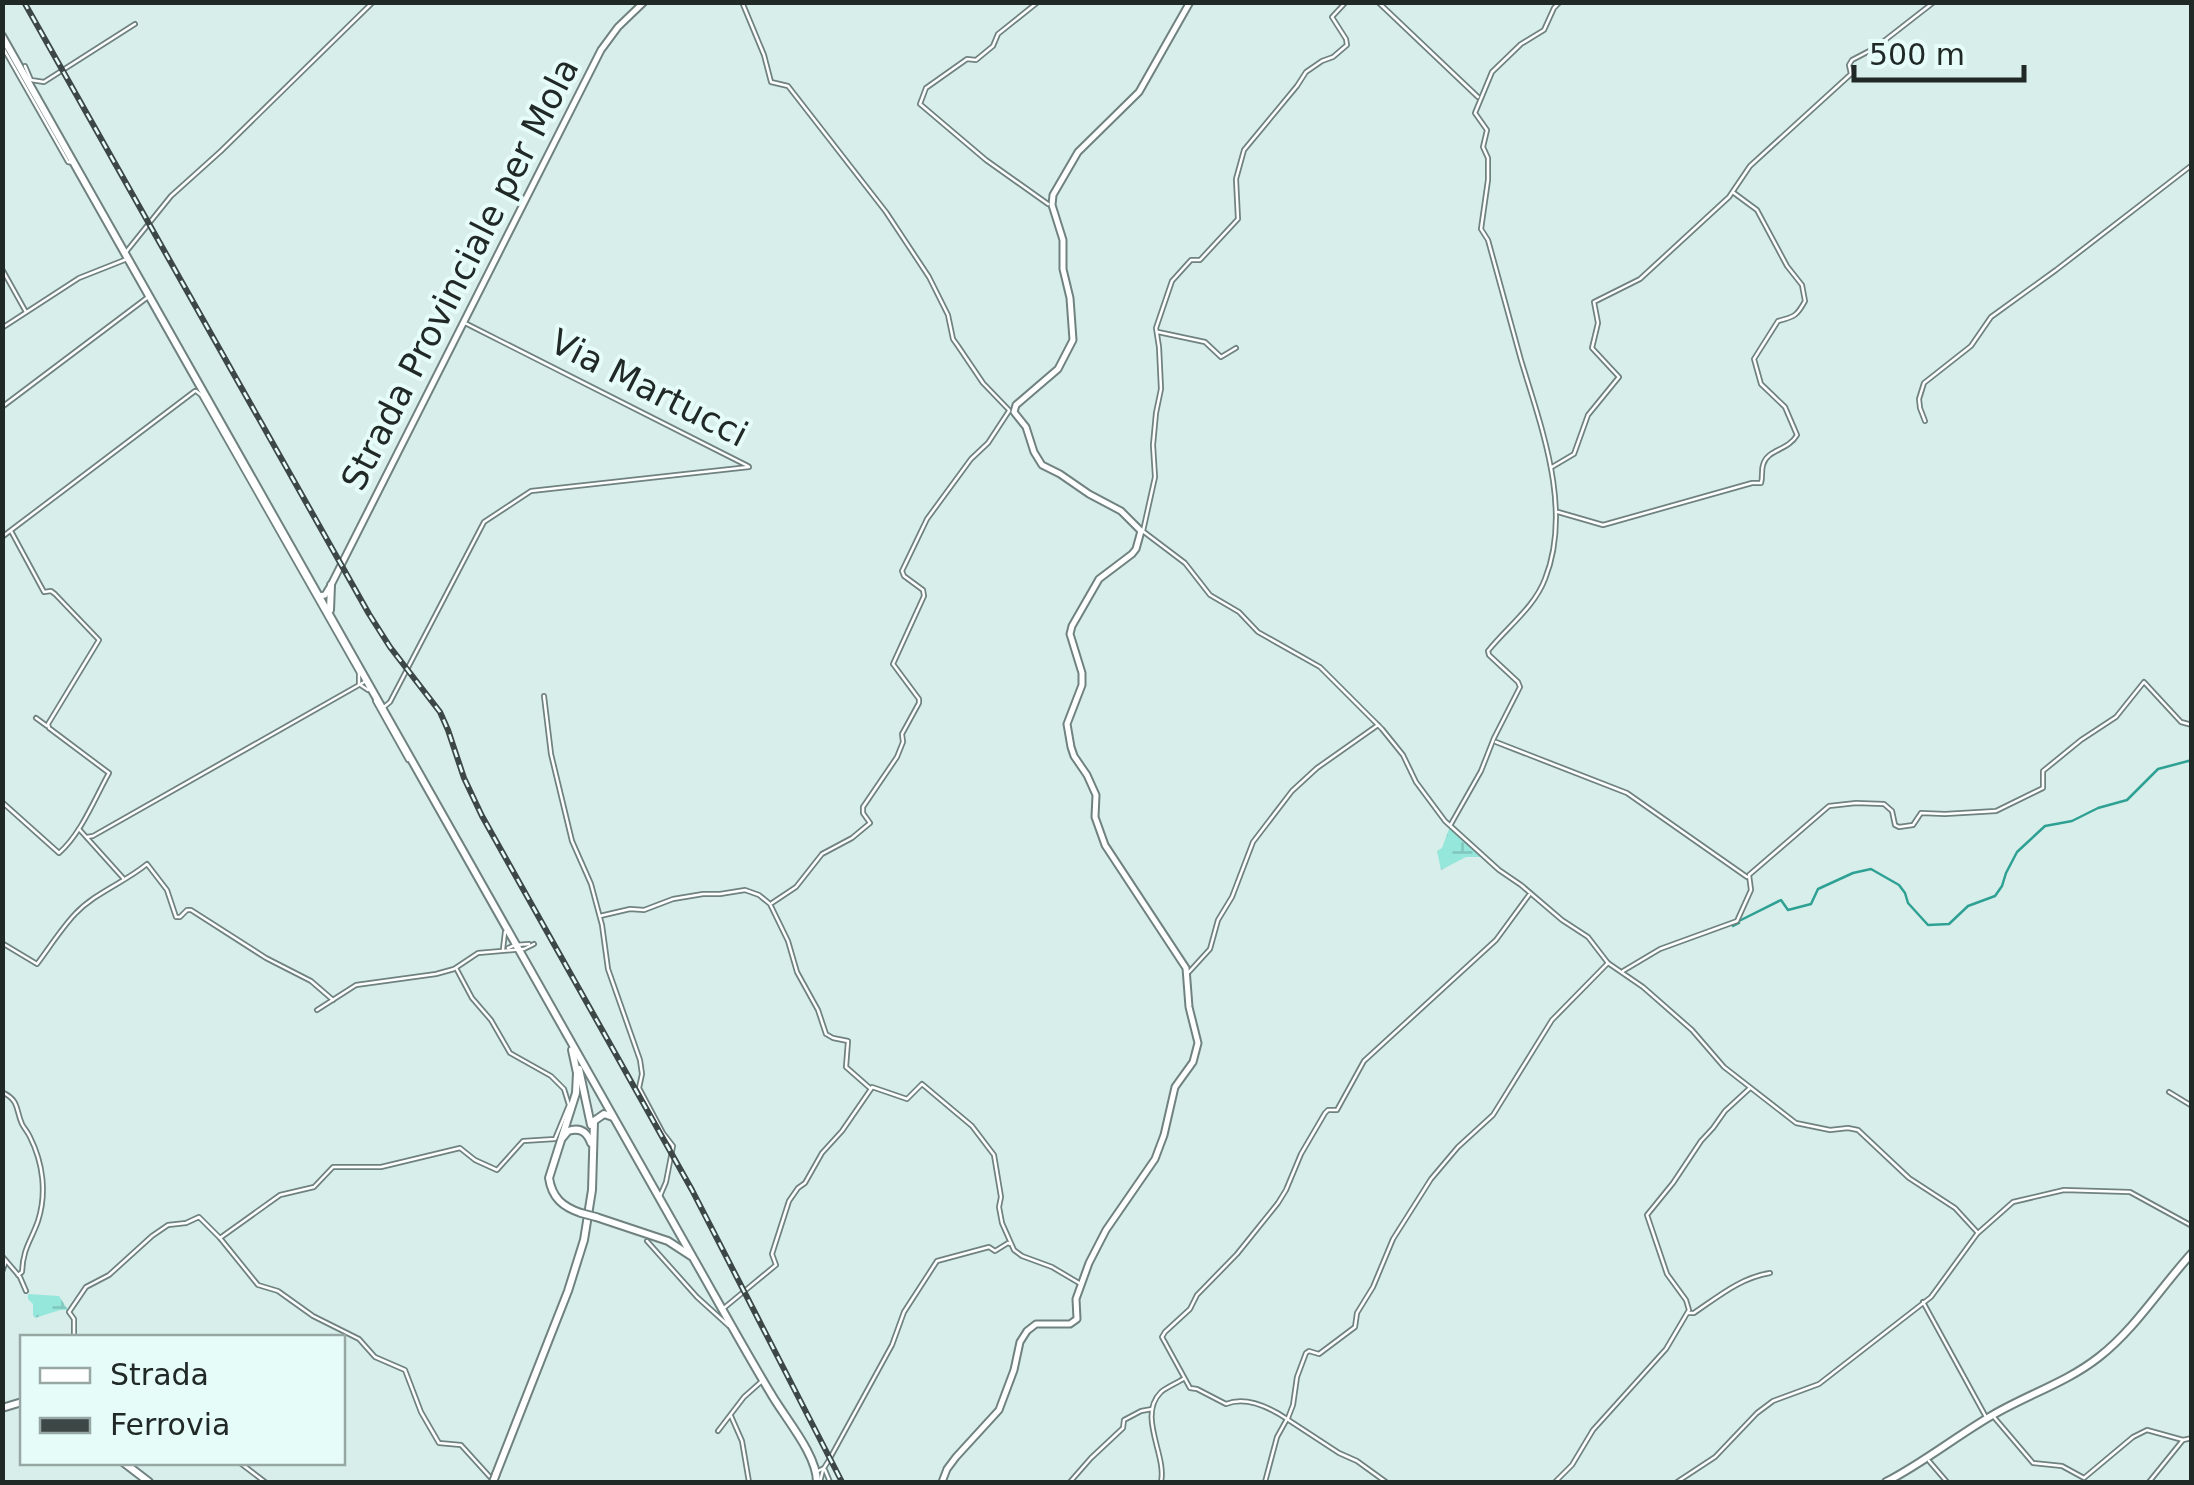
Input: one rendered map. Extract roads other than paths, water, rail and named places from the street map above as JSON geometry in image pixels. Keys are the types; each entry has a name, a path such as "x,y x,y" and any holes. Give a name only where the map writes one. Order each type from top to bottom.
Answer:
{"main road":[{"path":"2,36 198,390 319,596 363,682 382,708 512,934 819,1477"},
{"path":"304,570 316,582 332,582 329,602 335,625"},
{"path":"512,934 525,959"},
{"path":"562,1024 586,1094 592,1145"},
{"path":"572,1050 576,1093 550,1171 551,1188 557,1200 649,1238 686,1243"},
{"path":"495,1480 579,1258 589,1212 595,1119 604,1114 614,1118"},
{"path":"557,1141 568,1131 580,1130 592,1145"},
{"path":"666,1238 676,1226"},
{"path":"649,1238 686,1243"},
{"path":"674,1244 695,1261"},
{"path":"1886,1482 1990,1417 2069,1377 2100,1356 2128,1330 2192,1254"},
{"path":"127,1465 149,1482"}],"street":[{"path":"2,328 79,278 127,256 171,196 222,151 372,2"},
{"name":"Strada Provinciale per Mola","path":"332,582 601,50 644,2"},
{"path":"742,2 771,82 786,84 886,212 930,278 948,315 953,339 983,383 1030,433 1042,465 1122,511 1184,562 1210,595 1239,612 1258,632 1320,667 1378,725 1450,826 1502,873 1588,938 1608,962 1688,1026 1724,1068 1796,1123 1830,1130 1858,1130 1909,1178 1955,1208 1978,1233"},
{"path":"1038,2 998,34 976,60 967,59 928,86 920,104 986,160 1052,204"},
{"path":"1016,416 1016,405 1058,369 1074,338 1062,233 1052,198 1078,152 1138,94 1190,2"},
{"path":"942,1482 947,1469 999,1410 1020,1342 1028,1331 1036,1324 1074,1322 1077,1318 1080,1284 1106,1230 1154,1159 1175,1088 1195,1058 1198,1036 1189,1007 1188,973 1105,845 1096,818 1096,795 1074,756 1067,728 1082,686 1082,673 1070,636 1099,578 1132,554 1142,531 1155,477 1153,445 1161,390 1156,331 1174,277 1191,260 1200,260 1238,220 1236,179 1244,150 1306,72 1347,45 1332,16 1346,2"},
{"path":"1378,2 1480,99"},
{"path":"1450,826 1481,772 1520,685 1488,651 1524,612 1543,584 1556,512 1552,469 1488,240 1481,229 1488,169 1488,156 1483,149 1487,130 1475,114 1497,66 1544,30 1560,2"},
{"path":"1552,469 1576,451 1588,415 1619,377 1592,348 1598,323 1594,302 1640,278 1733,192 1750,166 1851,74 1852,60 1876,48 1934,2"},
{"path":"25,66 30,81 44,82 134,24"},
{"path":"2,46 68,162 74,162"},
{"path":"1925,421 1919,399 1924,382 1970,346 1991,317 2192,164"},
{"path":"1556,512 1602,524 1761,483 1766,459 1796,440 1785,407 1762,384 1754,359 1778,321 1792,318 1804,304 1802,285 1771,240 1757,210 1733,192"},
{"path":"2,269 26,313"},
{"path":"2,407 149,296"},
{"name":"Via Martucci","path":"382,708 390,702 480,526 515,502 531,492 750,467 464,322"},
{"path":"1156,331 1205,342 1222,357 1236,348"},
{"path":"2,538 198,390 504,929 519,947"},
{"path":"770,904 794,889 822,854 870,824 863,807 896,757 902,734 919,703 892,664 924,596 903,570 927,519 970,460 998,431 1010,410"},
{"path":"11,531 44,592 55,594 99,640 48,724 50,728"},
{"path":"319,596 326,595 332,582"},
{"path":"87,837 363,682"},
{"path":"1748,878 1832,804 1884,804 1899,827 1913,825 1924,812 1996,811 2041,790 2044,770 2116,717 2143,682 2181,722 2192,725"},
{"path":"544,696 551,754 568,824 591,884 608,969 640,1060 639,1088 674,1146 660,1197"},
{"path":"2,802 59,853 109,773 36,718"},
{"path":"1188,973 1210,949 1218,920 1232,898 1254,842 1292,791 1317,768 1378,725"},
{"path":"1493,741 1626,793 1748,878 1750,890 1736,922 1660,950 1622,972"},
{"path":"78,828 125,880"},
{"path":"2,943 37,964 76,912 147,864 167,890 176,917 191,910 266,958 311,981 333,1000"},
{"path":"600,916 644,910 676,898 745,890 759,895 770,904 788,941 797,972 825,1032 831,1038 848,1041 846,1067 870,1088 908,1100 922,1084 978,1132 995,1158 1002,1223 1014,1250 1080,1284"},
{"path":"1386,1482 1358,1461 1267,1408 1240,1399 1226,1404 1190,1388 1162,1336 1190,1309 1197,1295 1278,1203 1326,1111 1338,1110 1364,1061 1496,940 1530,894"},
{"path":"317,1010 359,984 436,974 456,968 478,953 519,947"},
{"path":"1264,1482 1276,1437 1292,1407 1294,1386 1306,1353 1319,1354 1355,1327 1357,1313 1373,1287 1392,1238 1432,1179 1458,1147 1493,1115 1552,1020 1608,962"},
{"path":"220,1238 280,1195 314,1186 334,1166 380,1167 460,1148 498,1170 524,1140 557,1141 569,1105 564,1089 551,1076 510,1053 456,968"},
{"path":"1555,1482 1572,1465 1592,1430 1666,1349 1687,1313 1686,1300 1668,1274 1647,1215 1700,1141 1752,1087"},
{"path":"723,1309 776,1265 772,1254 790,1200 806,1183 822,1153 842,1131 870,1088"},
{"path":"2,1092 15,1100 44,1183 38,1221 18,1275"},
{"path":"2169,1092 2192,1106"},
{"path":"1677,1482 1715,1458 1757,1413 1774,1401 1819,1384 1884,1335 1938,1289 1978,1233 2013,1202 2064,1190 2130,1192 2192,1226"},
{"path":"74,1335 70,1312 85,1289 108,1275 166,1226 199,1217 258,1285 278,1291 313,1316 359,1339 375,1357 404,1369 421,1412 439,1443 461,1445 495,1480"},
{"path":"649,1238 693,1294 735,1331"},
{"path":"830,1482 819,1477 892,1345 904,1312 937,1261 1010,1244"},
{"path":"2,1256 26,1291"},
{"path":"2,1272 6,1260"},
{"path":"1687,1313 1694,1313 1729,1287 1770,1273"},
{"path":"1923,1302 1990,1417 2033,1463 2062,1466 2084,1478 2140,1433 2150,1430 2183,1440 2192,1438"},
{"path":"1160,1482 1163,1472 1153,1438 1154,1409 1160,1393 1185,1378"},
{"path":"718,1430 744,1396 763,1380"},
{"path":"1070,1482 1121,1430 1124,1420 1154,1409"},
{"path":"731,1416 742,1441 749,1482"},
{"path":"2149,1482 2183,1440"},
{"path":"1928,1459 1948,1482"},
{"path":"243,1465 264,1482"}],"waterway":[{"path":"1739,921 1781,900 1788,910 1811,904 1818,889 1871,869 1899,885 1908,903 1928,925 1949,924 1968,906 1995,896 2017,852 2045,826 2072,821 2127,800 2158,769 2192,760"},
{"path":"1733,926 1739,923"}],"railway":[{"path":"24,2 369,614 440,712 482,816 692,1190 842,1482"}]}
